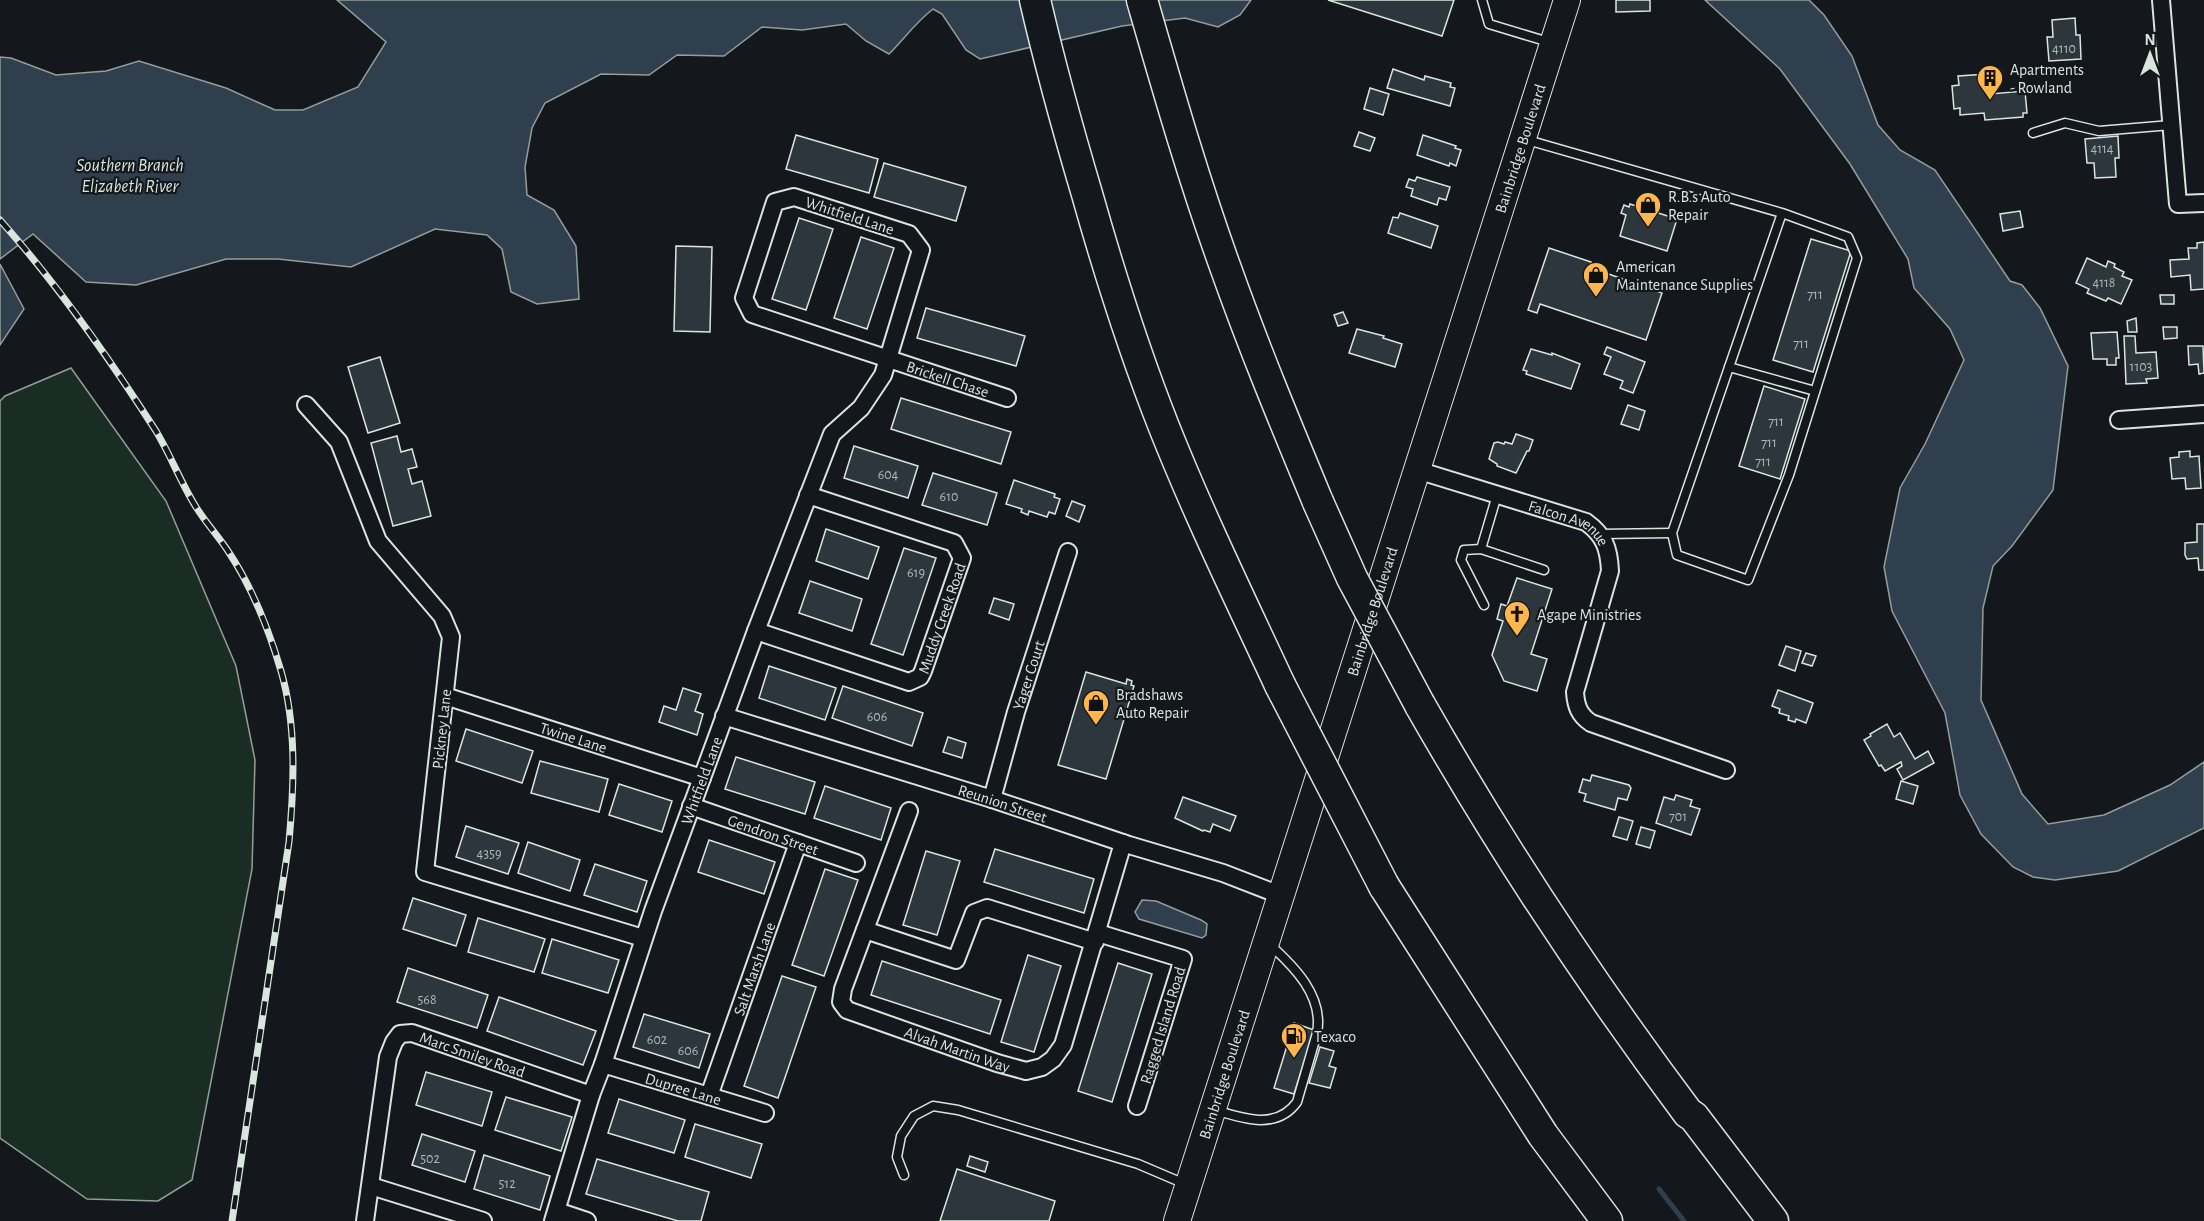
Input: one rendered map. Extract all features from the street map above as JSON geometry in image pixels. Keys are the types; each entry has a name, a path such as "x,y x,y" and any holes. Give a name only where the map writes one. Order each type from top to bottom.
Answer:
{"highway":[{"path":"1035,0 1106,260 1163,426 1199,510 1280,684 1384,886 1543,1135 1607,1221"},
{"path":"1142,0 1160,65 1226,269 1263,371 1352,578 1420,705 1498,838 1612,1010 1688,1113 1773,1221"}],"main road":[{"name":"Bainbridge Boulevard","path":"1177,1221 1521,138 1567,0"}],"street":[{"path":"2161,0 2178,204 2204,203"},
{"name":"Whitfield Lane","path":"555,1216 591,1095 643,938 756,631 832,434 861,408 883,375 921,250 909,234 794,196 775,202 744,298 752,314 887,359"},
{"name":"Brickell Chase","path":"887,359 1007,398"},
{"name":"Pickney Lane","path":"306,405 339,442 378,541 448,625 451,637 425,872 643,938"},
{"path":"2119,420 2204,414"},
{"name":"Falcon Avenue","path":"1417,470 1586,522 1600,534 1609,553 1610,570 1575,692 1578,710 1591,723 1726,770"},
{"name":"Muddy Creek Road","path":"756,631 909,682 920,677 923,671 962,558 954,543 808,495"},
{"name":"Yager Court","path":"992,799 1016,712 1068,552"},
{"name":"Twine Lane","path":"445,696 702,778"},
{"name":"Reunion Street","path":"724,716 1223,873 1280,895"},
{"name":"Gendron Street","path":"691,806 856,863"},
{"name":"Alvah Martin Way","path":"909,811 843,988 841,1002 847,1010 1026,1071 1048,1063 1063,1045 1123,843"},
{"name":"Salt Marsh Lane","path":"709,1096 798,843"},
{"name":"Ragged Island Road","path":"865,930 956,960 974,913 987,908 1183,959 1137,1106"},
{"name":"Marc Smiley Road","path":"365,1221 388,1057 399,1034 412,1033 591,1095"},
{"name":"Dupree Lane","path":"603,1064 765,1113"},
{"path":"371,1186 483,1221"},
{"path":"555,1216 587,1221"}],"lane":[{"path":"1482,0 1489,24 1552,43"},
{"path":"2033,133 2065,123 2099,131 2172,125"},
{"path":"1521,138 1782,213 1848,237 1857,258 1789,475 1748,580 1677,555 1672,532 1782,213"},
{"path":"1729,366 1815,391"},
{"path":"1481,549 1497,495"},
{"path":"1600,534 1672,532"},
{"path":"1484,605 1461,560 1464,550 1481,549 1544,570"},
{"path":"1213,1110 1235,1116 1275,1120 1290,1112 1296,1102 1317,1033 1318,1010 1300,976 1287,959 1266,940"},
{"path":"904,1175 897,1157 901,1136 914,1116 933,1106 958,1110 1138,1164 1188,1186"}],"green space":[{"path":"71,368 166,501 236,666 255,760 252,869 192,1180 158,1201 87,1199 0,1138 0,401 5,396"}],"water":[{"name":"Southern Branch Elizabeth River","path":"337,0 1251,0 1240,15 1218,27 1185,18 1122,26 980,59 966,50 942,14 933,9 889,54 866,41 846,24 802,30 762,27 724,56 677,55 649,75 601,74 545,103 532,128 525,167 527,195 554,210 576,246 579,299 537,304 511,292 502,249 487,235 435,229 351,267 278,259 226,259 136,285 86,282 33,234 0,259 0,57 11,58 56,75 106,71 139,61 226,88 275,110 303,110 358,87 386,42"},
{"path":"1705,0 1809,0 1824,15 1852,56 1878,125 1900,150 1935,170 2010,281 2022,285 2040,308 2068,366 2053,490 2012,546 1993,566 1983,608 1981,700 2022,794 2048,824 2104,815 2170,785 2204,762 2204,828 2118,871 2055,880 2033,877 2013,867 1981,834 1960,795 1945,713 1892,611 1884,567 1900,488 1925,444 1964,360 1950,329 1914,288 1908,259 1850,164 1780,69"},
{"path":"0,264 24,309 0,345"},
{"path":"1142,900 1156,901 1201,920 1207,924 1206,935 1202,938 1139,919 1135,912"}],"building":[{"path":"1328,0 1454,0 1442,36"},
{"path":"1616,0 1650,0 1650,11 1616,12"},
{"path":"2075,18 2076,35 2080,35 2081,59 2049,61 2047,37 2053,37 2052,20"},
{"path":"1393,69 1424,80 1425,76 1451,83 1450,87 1455,88 1450,106 1387,88"},
{"name":"Apartments - Rowland","path":"1988,74 1990,94 2025,91 2027,113 2023,113 2023,117 1985,120 1984,113 1960,115 1960,108 1954,109 1952,86 1959,85 1958,76"},
{"path":"1370,88 1389,94 1383,115 1364,109"},
{"path":"1359,132 1375,138 1370,151 1354,146"},
{"path":"796,135 878,159 869,193 786,169"},
{"path":"1423,135 1456,146 1455,148 1461,150 1456,166 1450,163 1449,166 1417,155"},
{"path":"2118,136 2119,158 2115,158 2116,177 2095,178 2094,163 2087,163 2085,139"},
{"path":"884,163 966,187 956,221 874,197"},
{"path":"1417,177 1450,187 1446,200 1439,198 1437,205 1411,196 1413,189 1406,187 1409,179 1415,181"},
{"name":"R.B.s Auto Repair","path":"1630,204 1677,219 1667,251 1620,236 1626,215 1621,213 1624,205 1629,207"},
{"path":"2020,211 2023,227 2003,231 2000,214"},
{"path":"1400,213 1438,226 1431,248 1388,233 1393,217 1398,218"},
{"path":"799,218 833,229 806,310 772,299"},
{"path":"861,237 894,248 867,329 834,318"},
{"path":"1811,239 1851,251 1813,372 1773,360"},
{"path":"2204,242 2204,289 2191,290 2190,275 2171,277 2170,260 2189,259 2188,248 2197,248 2197,243"},
{"path":"676,246 712,247 710,332 674,331"},
{"name":"American Maintenance Supplies","path":"1549,248 1591,262 1589,267 1662,293 1646,340 1540,304 1537,313 1528,310"},
{"path":"2087,258 2106,267 2108,261 2115,264 2114,267 2124,272 2122,276 2132,280 2121,304 2087,293 2089,289 2076,283"},
{"path":"2160,295 2174,295 2174,304 2161,304"},
{"path":"926,308 1025,336 1016,366 917,338"},
{"path":"1343,312 1348,323 1338,326 1334,315"},
{"path":"2136,318 2137,332 2128,332 2127,321"},
{"path":"2163,327 2177,327 2177,338 2164,339"},
{"path":"1357,329 1384,336 1383,338 1402,344 1395,367 1349,353"},
{"path":"2117,332 2119,358 2116,358 2116,365 2107,365 2107,359 2093,359 2091,333"},
{"path":"2124,336 2135,336 2136,353 2156,352 2158,378 2146,379 2147,383 2126,384"},
{"path":"2188,346 2203,346 2204,373 2199,374 2198,364 2189,365"},
{"path":"1607,347 1645,362 1633,393 1620,388 1623,381 1604,374 1611,357 1604,354"},
{"path":"1531,349 1552,355 1552,353 1580,364 1571,389 1526,374 1527,371 1523,370"},
{"path":"380,357 400,423 368,433 348,367"},
{"path":"1764,386 1805,399 1780,479 1739,466"},
{"path":"901,398 1011,432 1001,464 891,429"},
{"path":"1628,405 1645,411 1639,430 1621,424"},
{"path":"1516,434 1533,440 1516,473 1497,466 1489,459 1494,443 1512,444"},
{"path":"397,436 401,452 412,449 417,467 408,469 412,484 422,481 431,516 393,526 371,443"},
{"path":"854,446 918,466 908,498 844,478"},
{"path":"2190,451 2190,457 2199,456 2201,488 2186,489 2185,478 2172,479 2170,458 2179,457 2179,452"},
{"path":"933,473 997,493 987,525 922,505"},
{"path":"1014,480 1055,494 1054,497 1060,499 1055,514 1049,512 1047,517 1029,511 1028,515 1021,512 1022,509 1006,504"},
{"path":"1072,501 1085,506 1079,522 1066,516"},
{"path":"2197,524 2204,524 2204,570 2199,570 2198,558 2187,559 2185,555 2185,543 2197,542"},
{"path":"826,529 879,547 868,579 816,561"},
{"path":"904,548 936,558 903,655 871,644"},
{"name":"Agape Ministries","path":"1517,578 1552,589 1531,654 1547,659 1537,691 1504,681 1492,655 1503,621 1497,619 1501,604 1507,606"},
{"path":"810,581 862,599 852,631 799,613"},
{"path":"994,598 1014,604 1009,620 989,613"},
{"path":"1786,646 1801,651 1795,671 1779,665"},
{"path":"1806,653 1816,656 1812,666 1802,663"},
{"path":"769,666 836,688 825,720 759,698"},
{"name":"Bradshaws Auto Repair","path":"1086,672 1126,684 1127,679 1132,681 1131,685 1134,686 1106,779 1058,765"},
{"path":"843,686 923,713 912,746 832,718"},
{"path":"683,688 701,694 695,711 703,714 697,735 659,722 664,706 676,710"},
{"path":"1778,690 1813,703 1806,723 1796,719 1795,722 1788,720 1789,716 1779,713 1780,709 1772,706"},
{"path":"1887,724 1894,737 1900,733 1915,759 1928,751 1934,763 1903,780 1897,769 1902,766 1901,762 1885,771 1881,765 1879,766 1864,740"},
{"path":"466,729 533,751 522,783 456,761"},
{"path":"948,737 966,743 962,758 943,752"},
{"path":"736,757 815,782 805,814 725,789"},
{"path":"540,761 608,779 599,812 531,793"},
{"path":"1592,775 1629,785 1631,788 1627,800 1618,798 1615,810 1584,801 1586,794 1579,792 1583,779 1590,781"},
{"path":"1901,781 1918,786 1913,804 1896,799"},
{"path":"619,784 672,801 662,832 609,815"},
{"path":"825,786 891,808 881,840 814,818"},
{"path":"1676,795 1692,800 1690,806 1700,809 1691,835 1656,823 1664,797 1674,800"},
{"path":"1183,797 1236,816 1230,831 1213,824 1210,832 1203,831 1175,818"},
{"path":"1619,817 1633,821 1627,840 1613,836"},
{"path":"466,826 519,843 508,874 456,857"},
{"path":"1641,827 1655,831 1650,848 1636,844"},
{"path":"709,840 775,862 764,894 698,872"},
{"path":"528,842 580,860 570,891 518,873"},
{"path":"995,849 1094,879 1084,913 984,882"},
{"path":"926,851 960,861 937,935 903,925"},
{"path":"595,864 647,881 637,912 584,895"},
{"path":"825,869 858,880 824,976 792,965"},
{"path":"413,898 466,915 456,946 403,929"},
{"path":"478,918 545,939 534,972 468,952"},
{"path":"552,939 619,960 608,993 542,973"},
{"path":"1028,955 1061,966 1034,1052 1001,1042"},
{"path":"882,961 1001,1000 990,1034 871,995"},
{"path":"1118,963 1152,974 1112,1102 1078,1091"},
{"path":"408,968 488,995 477,1028 397,1002"},
{"path":"782,976 816,987 778,1098 744,1086"},
{"path":"499,997 596,1031 583,1065 487,1031"},
{"path":"644,1014 710,1034 699,1068 633,1047"},
{"name":"Texaco","path":"1294,1023 1314,1030 1294,1094 1274,1088"},
{"path":"1320,1047 1334,1051 1329,1066 1336,1068 1330,1088 1309,1083"},
{"path":"426,1072 492,1092 482,1126 416,1105"},
{"path":"506,1097 572,1117 561,1151 495,1130"},
{"path":"619,1099 685,1120 674,1153 608,1133"},
{"path":"695,1124 762,1144 751,1178 685,1157"},
{"path":"422,1134 475,1151 465,1182 412,1165"},
{"path":"484,1155 550,1176 540,1210 474,1189"},
{"path":"970,1156 988,1162 985,1172 967,1166"},
{"path":"597,1159 709,1192 701,1221 678,1221 586,1194"},
{"path":"957,1169 1055,1201 1049,1221 940,1221"}],"waterway":[{"path":"1659,1189 1684,1221"}],"railway":[{"path":"0,220 82,322 156,431 191,498 237,565 252,594 271,640 286,692 293,756 289,842 232,1221"}],"place":[{"name":"Apartments - Rowland","path":"1990,101"},
{"name":"R.B.s Auto Repair","path":"1648,228"},
{"name":"American Maintenance Supplies","path":"1596,298"},
{"name":"Agape Ministries","path":"1517,637"},
{"name":"Bradshaws Auto Repair","path":"1096,726"},
{"name":"Texaco","path":"1294,1059"}]}
